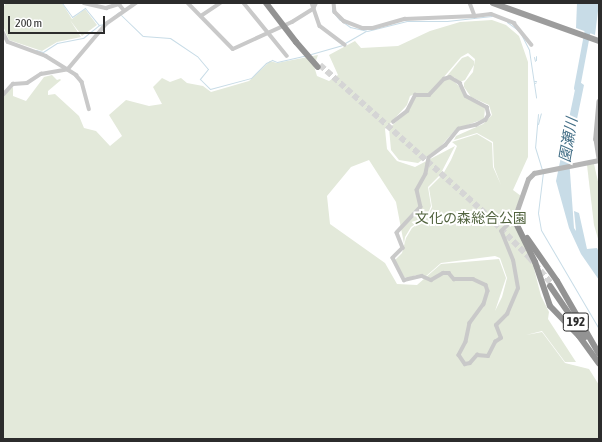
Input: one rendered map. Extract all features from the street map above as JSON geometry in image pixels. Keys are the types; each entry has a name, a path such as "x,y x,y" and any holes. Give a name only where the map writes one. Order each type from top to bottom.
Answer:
{"highway":[{"path":"266,3 319,66"},
{"path":"271,3 297,41"},
{"path":"493,3 598,41"},
{"path":"515,218 524,234 557,281 599,354"},
{"path":"515,218 535,262 550,306 579,336 599,362"},
{"name":"192","path":"599,354 551,285 599,362"}],"main road":[{"path":"515,218 528,179 536,172 598,159 596,139 599,101"}],"street":[{"path":"84,3 106,8 119,4 124,10"},
{"path":"3,95 13,84 27,83 42,74 68,69 106,24 136,3"},
{"path":"188,3 233,49 267,34 314,8 316,3"},
{"path":"201,16 220,3"},
{"path":"244,3 267,34 287,56"},
{"path":"312,3 320,26 345,45"},
{"path":"334,3 335,12 344,21 362,28 373,28 405,19 491,14 505,18 520,30 532,45"},
{"path":"470,3 475,16"},
{"path":"3,32 8,42 46,56 68,69 82,82 89,109"},
{"path":"393,122 407,111 415,95 429,95 444,79 450,77 460,83 466,96 487,107 489,115 486,120 477,125 459,129 446,145 430,158 426,174 417,190 420,207 397,233 402,248 393,258 404,280 422,276 431,280 443,273 449,273 454,279 473,279 486,285 488,291 484,304 470,323 466,342 459,355 465,364 470,363 477,355 488,356 495,342 501,338 496,325 507,314 518,288 513,260 501,230 515,218"}],"green space":[{"path":"6,3 62,3 72,19 85,9 97,25 82,36 70,20 81,37 57,42 42,51 9,40 3,26 3,8"},
{"name":"文化の森総合公園","path":"492,20 506,25 519,36 528,62 528,157 513,190 521,196 512,218 531,257 541,296 549,312 548,319 576,362 565,362 542,331 526,335 542,332 565,363 589,369 599,385 599,439 3,439 3,98 9,90 13,87 13,96 26,101 44,77 52,75 57,80 60,79 61,80 48,91 48,95 55,94 79,116 84,128 96,131 110,146 122,136 109,115 126,100 149,106 162,104 153,87 162,78 170,82 181,78 187,83 203,86 211,92 249,81 270,61 277,63 318,55 314,66 317,76 329,81 338,75 329,55 355,41 361,48 398,46 430,31 460,22","holes":["468,53 475,59 473,72 464,83 464,87 471,97 489,105 492,115 483,124 456,136 454,140 477,133 493,142 494,167 501,185 493,167 492,143 477,134 452,142 457,146 451,160 443,174 429,188 432,207 427,217 412,228 406,238 402,253 395,260 404,277 408,278 416,275 425,277 441,263 495,256 500,258 507,278 502,297 495,311 506,278 499,259 441,264 417,285 397,284 385,263 330,224 327,196 351,167 369,160 396,202 404,244 405,237 411,227 427,216 431,206 428,187 440,175 455,146 415,167 397,161 387,149 385,129 407,105 410,96 417,93 430,93 461,57"]},
{"path":"468,56 474,61 474,65 465,80 460,82 454,77 446,77 462,58"},
{"path":"450,78 458,85 466,97 485,108 484,119 456,129 441,146 418,163 399,160 391,150 389,128 408,112 416,96 427,97 445,79"},
{"path":"594,164 599,186 599,242 594,225 587,165"}],"water":[{"path":"577,3 599,3 595,35 576,28"},
{"path":"577,80 584,85 569,158 574,228 576,231 574,211 579,213 587,249 597,248 599,252 599,280 581,254 569,228 556,181"}],"waterway":[{"path":"62,3 72,17 85,8 99,25 104,24"},
{"path":"332,3 332,11 339,19 350,27 367,31 407,21 447,21 492,16"},
{"path":"108,21 119,12"},
{"path":"121,15 143,36 170,38 197,56 208,69 200,79 210,89 251,78 266,63 272,60 277,62 304,56"},
{"path":"507,22 518,30"},
{"name":"園瀬川","path":"577,88 589,24"},
{"path":"36,50 43,52 57,43 83,38 99,25"},
{"path":"345,43 366,31"},
{"path":"521,34 529,50 536,97"},
{"path":"311,54 342,45"},
{"path":"534,57 535,61"},
{"path":"538,124 541,113"},
{"path":"538,114 535,147 542,170"},
{"path":"543,172 538,213 541,230 599,329"}],"tunnel":[{"path":"320,65 488,216 529,257 552,284"}]}
